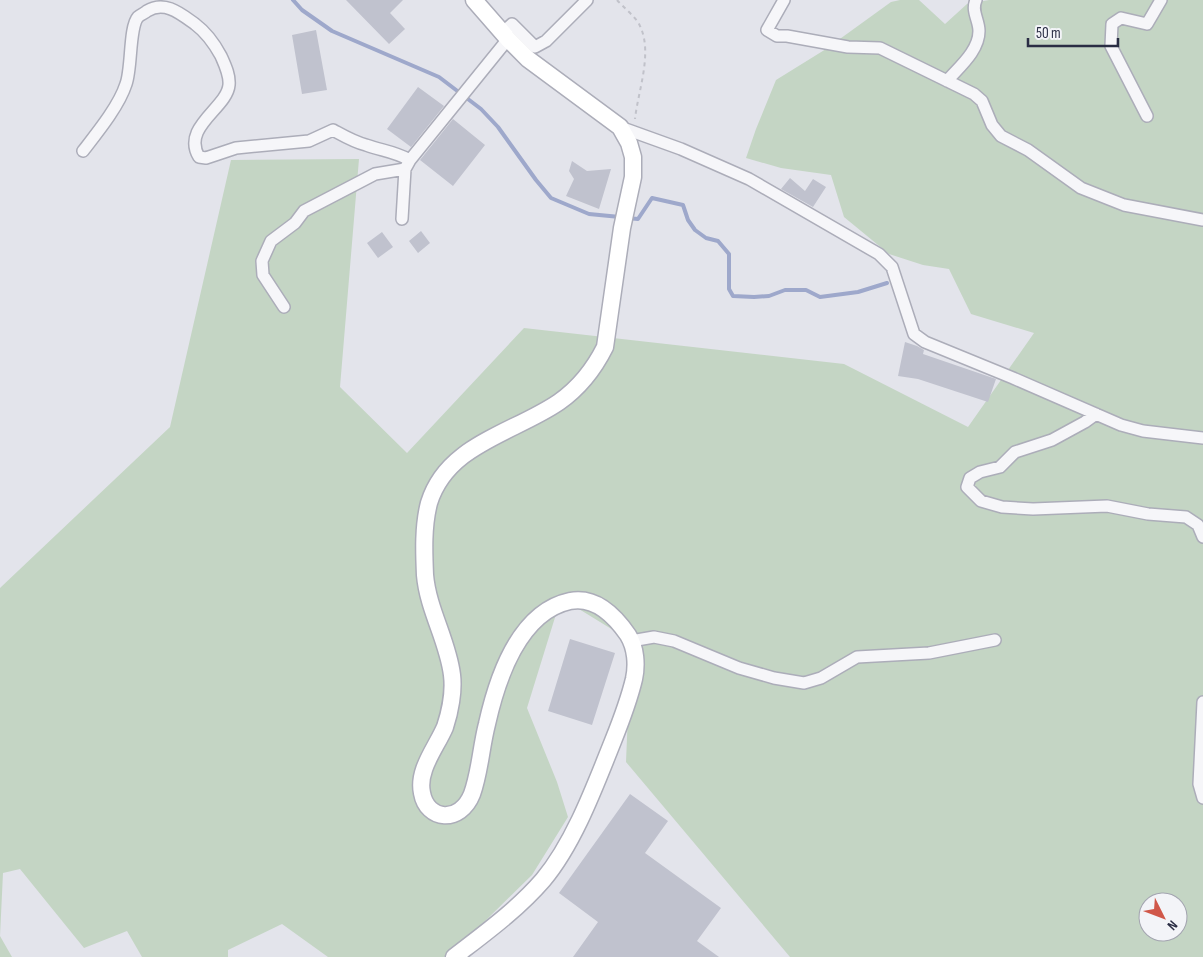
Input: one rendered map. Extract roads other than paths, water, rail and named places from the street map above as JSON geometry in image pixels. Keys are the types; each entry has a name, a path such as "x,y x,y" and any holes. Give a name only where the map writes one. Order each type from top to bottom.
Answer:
{"street":[{"path":"474,0 528,59 627,129 681,148 749,179 878,254 892,267 914,334 925,342 1121,425 1144,431 1203,438"},
{"path":"402,219 408,164 505,36 512,24 535,47 546,41 587,0"},
{"path":"784,0 767,30 777,36 787,36 848,47 880,48 974,94 982,101 992,125 1001,136 1028,150 1081,188 1124,205 1203,220"},
{"path":"947,81 976,47 979,31 973,6 976,0"},
{"path":"1147,116 1111,46 1112,24 1121,18 1147,24 1160,0"},
{"path":"83,151 105,122 126,84 131,65 133,31 137,18 150,9 162,7 173,9 206,34 212,40 227,68 229,86 224,96 199,130 194,141 195,150 199,157 206,158 236,148 309,141 334,130 367,146 396,152 408,164"},
{"path":"454,957 508,916 542,881 556,862 572,835 602,768 627,704 636,669 631,641 612,615 603,608 579,599 558,604 544,612 528,628 512,651 487,721 473,792 466,806 459,812 447,816 435,812 422,798 423,772 446,724 453,689 452,675 429,599 425,578 425,532 429,504 438,484 451,467 471,448 539,414 560,401 576,388 598,360 605,347 622,228 633,177 633,157 627,129"},
{"path":"284,307 263,275 262,261 271,241 295,223 304,211 375,174 408,164"},
{"path":"1096,414 1052,440 1015,452 1000,467 980,472 970,478 967,487 981,501 1002,507 1032,509 1107,506 1148,514 1186,517 1198,526 1203,537"},
{"path":"631,641 654,637 674,641 739,668 774,678 804,683 821,678 857,657 929,653 995,640"},
{"path":"1203,702 1199,784 1203,798"}],"waterway":[{"path":"293,0 302,10 332,31 439,77 481,109 498,127 551,198 589,214 620,217"},
{"path":"627,218 638,219 652,198 683,205 688,220 695,230 706,238 718,241 729,254 729,289 733,296 769,296 785,290 806,290 820,297 858,292 887,283"}]}
